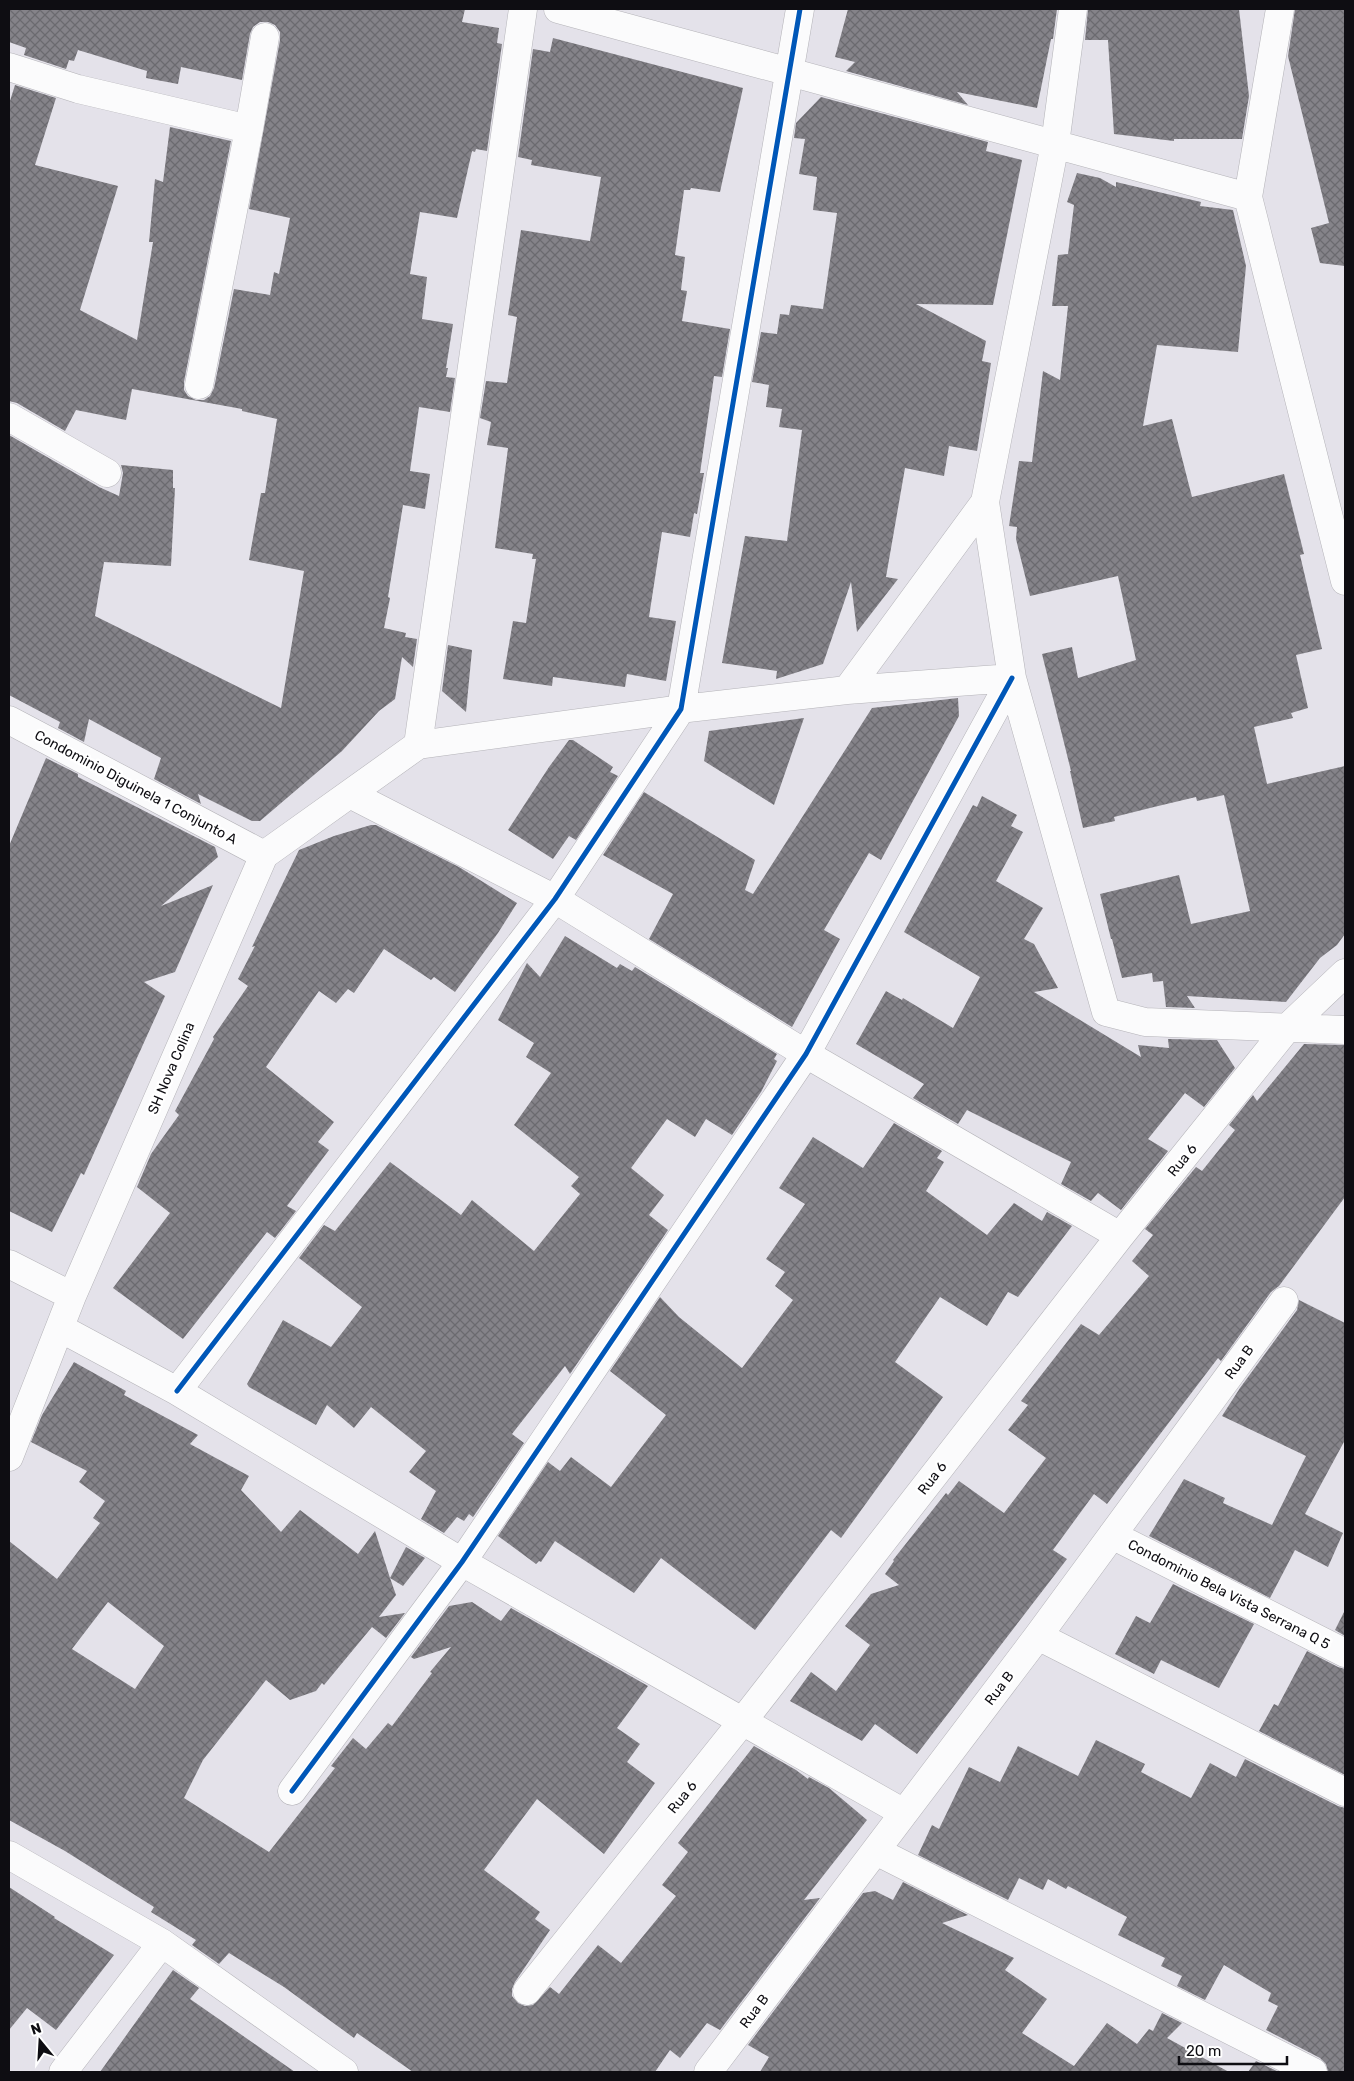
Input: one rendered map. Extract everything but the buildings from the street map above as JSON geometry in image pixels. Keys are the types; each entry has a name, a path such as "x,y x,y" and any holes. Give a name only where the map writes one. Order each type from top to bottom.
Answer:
{"street":[{"path":"418,745 523,9"},
{"path":"558,9 1248,197"},
{"path":"177,1391 555,899 681,709 800,9"},
{"path":"1073,9 1055,144 984,502 1012,678 1106,1012 1145,1022 1345,1030"},
{"path":"1280,9 1248,197 1345,581"},
{"path":"199,385 265,37"},
{"path":"9,67 78,89 249,129"},
{"path":"9,417 107,473"},
{"path":"848,690 984,502"},
{"path":"264,855 418,745 681,709 848,690 1012,678"},
{"path":"292,1791 462,1562 806,1054 1012,678"},
{"name":"Condominio Diguinela 1 Conjunto A","path":"9,720 264,855"},
{"path":"350,794 555,899 806,1054 1120,1236"},
{"name":"SH Nova Colina","path":"9,1457 72,1296 264,855"},
{"name":"Rua 6","path":"527,1991 742,1722 1120,1236 1288,1027 1345,972"},
{"path":"9,1264 72,1296"},
{"name":"Rua B","path":"708,2072 1038,1636 1284,1301"},
{"path":"60,1328 177,1391 462,1562 904,1813"},
{"name":"Condominio Bela Vista Serrana Q 5","path":"1112,1535 1345,1653"},
{"path":"1038,1636 1345,1792"},
{"path":"876,1851 1313,2072"},
{"path":"9,1855 162,1944 344,2072"},
{"path":"63,2072 162,1944"}],"cycle path":[{"path":"177,1391 555,899 681,709 800,9"},
{"path":"292,1791 462,1562 806,1054 1012,678"}]}
